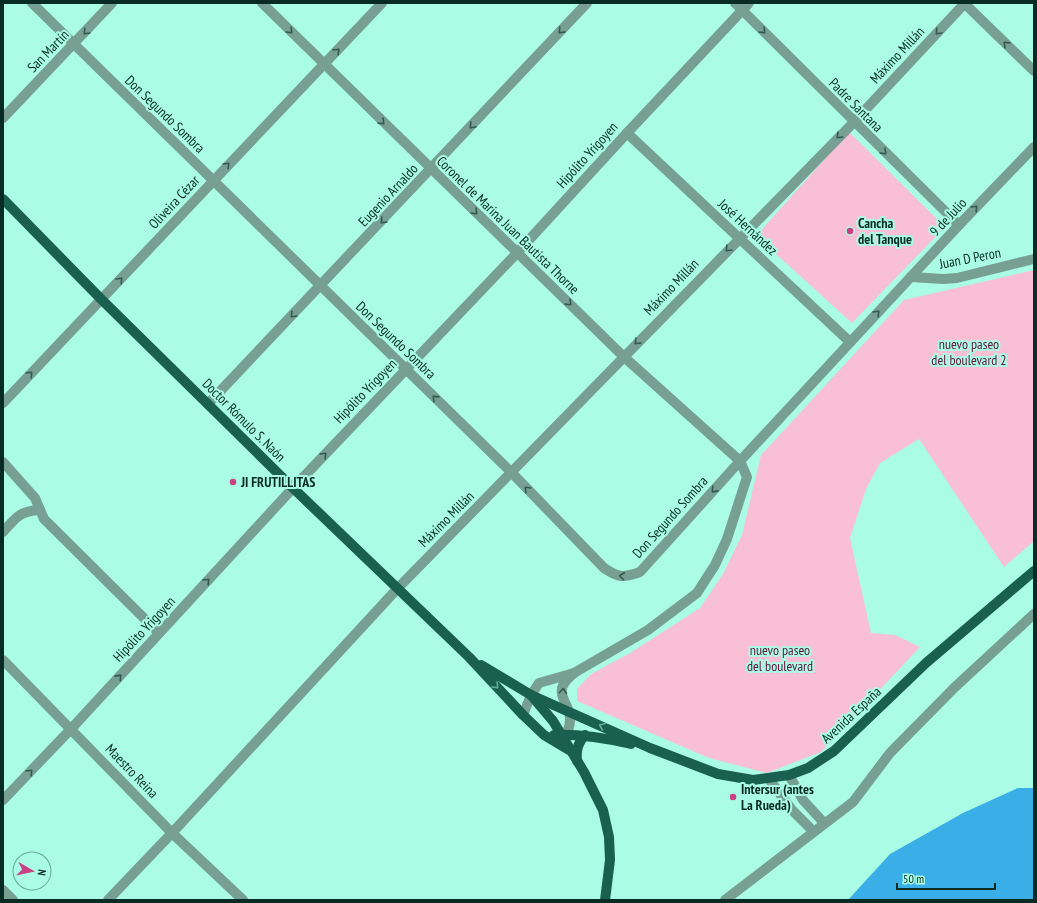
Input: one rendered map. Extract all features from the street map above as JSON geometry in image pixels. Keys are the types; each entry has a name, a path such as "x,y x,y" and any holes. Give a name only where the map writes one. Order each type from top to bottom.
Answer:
{"main road":[{"name":"Doctor Rómulo S. Naón","path":"3,199 102,300 293,488 469,657 544,736 569,750"},
{"name":"Avenida España","path":"531,695 650,748 718,774 739,779 769,779 789,776 808,768 834,751 926,663 1034,570"},
{"name":"Doctor Rómulo S. Naón","path":"469,657 531,695 564,736 569,750"},
{"path":"576,761 576,751 579,742 585,735"},
{"name":"Avenida España","path":"544,736 600,736 650,748"},
{"path":"569,750 584,772 603,810 609,837 610,860 605,900"}],"street":[{"name":"Don Segundo Sombra","path":"32,3 512,473 604,568 615,575 626,578 640,572 850,342"},
{"name":"San Martín","path":"3,118 112,3"},
{"name":"Coronel de Marina Juan Bautista Thorne","path":"262,3 623,356 740,461"},
{"name":"Oliveira Cézar","path":"3,402 102,300 212,180 382,3"},
{"name":"Eugenio Arnaldo","path":"208,404 587,3"},
{"path":"964,3 1034,71"},
{"name":"Máximo Millán","path":"108,900 172,833 397,589 512,473 623,356 854,122 964,3"},
{"name":"Padre Santana","path":"742,5 854,122 959,225"},
{"name":"Hipólito Yrigoyen","path":"3,800 71,729 293,488 517,253 742,5"},
{"name":"José Hernández","path":"627,133 850,342"},
{"name":"9 de Julio","path":"850,342 1034,147"},
{"name":"Juan D Peron","path":"911,277 943,279 957,278 1034,259"},
{"path":"523,715 531,695 539,683 574,673 648,630 697,593 715,565 727,539 745,484 747,477 740,461"},
{"path":"3,462 35,498 44,519 160,633"},
{"path":"3,532 26,511 40,510"},
{"path":"725,900 813,831 853,802 890,753 954,688 1034,614"},
{"name":"Maestro Reina","path":"3,660 172,833 243,900"},
{"path":"564,736 570,720 569,712 563,698 562,689 565,682 574,673"},
{"path":"789,776 803,800 824,823"},
{"path":"769,779 792,810 813,831"},
{"path":"3,890 13,900"}],"green space":[{"name":"Cancha del Tanque","path":"849,132 945,227 852,323 756,236"},
{"name":"nuevo paseo del boulevard","path":"1034,270 1034,541 1004,567 919,439 880,463 866,489 850,538 871,633 895,635 920,647 821,752 767,773 709,758 577,701 577,689 591,674 630,653 700,608 723,574 742,535 761,455 904,300"}],"water":[{"path":"1018,788 1034,788 1034,900 848,900 890,854 963,813"}],"place":[{"name":"Cancha del Tanque","path":"850,231"},
{"name":"JI FRUTILLITAS","path":"233,482"},
{"name":"Intersur (antes La Rueda)","path":"733,797"}],"park label":[{"name":"nuevo paseo del boulevard 2","path":"969,352"}]}
